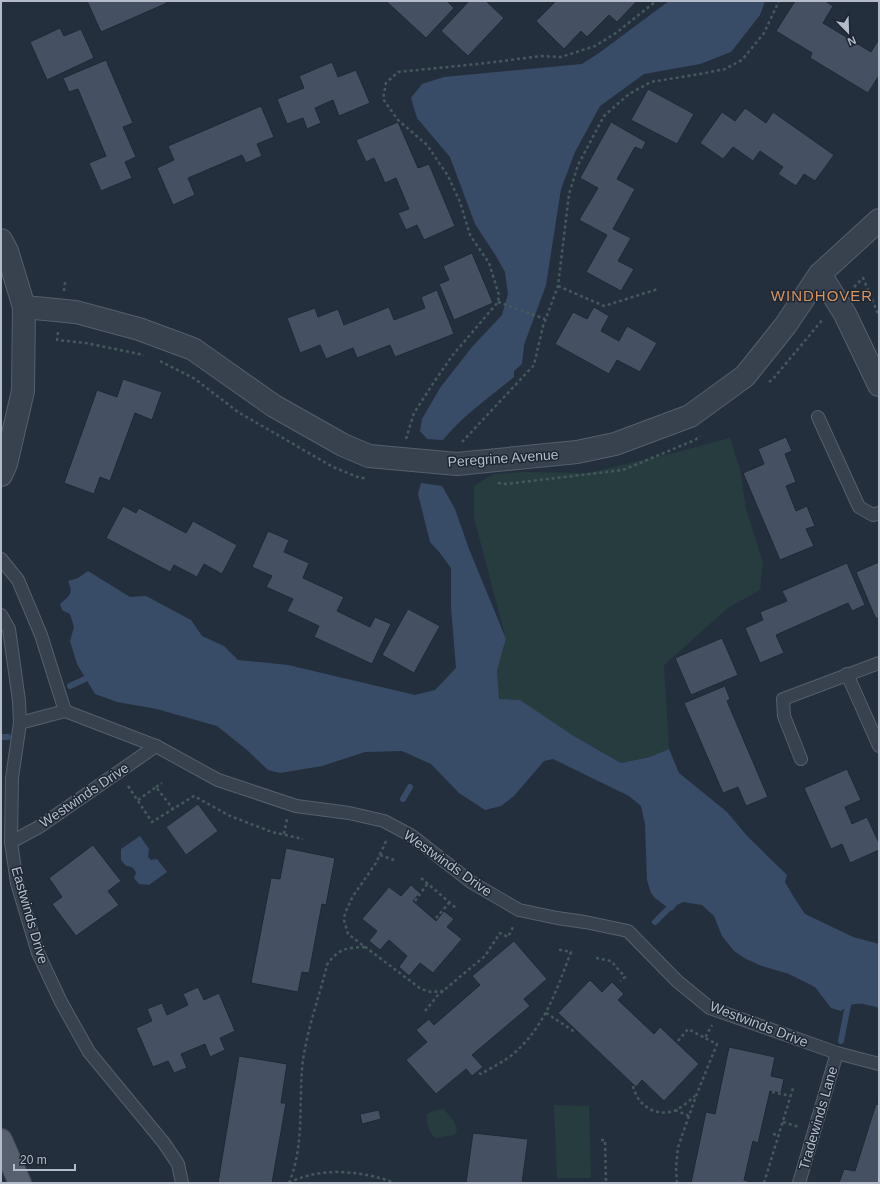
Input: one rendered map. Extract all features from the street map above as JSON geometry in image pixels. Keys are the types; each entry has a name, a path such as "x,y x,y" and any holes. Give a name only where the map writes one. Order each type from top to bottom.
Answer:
{"main road":[{"path":"1,1140 20,1183"}],"street":[{"name":"Peregrine Avenue","path":"24,307 76,312 139,329 193,349 274,406 343,445 369,456 457,464 577,452 615,444 690,416 745,376 785,326 820,274 879,220"},
{"path":"1,240 24,307 23,391 6,464 1,475"},
{"path":"820,274 845,314 879,385"}],"lane":[{"path":"818,416 859,507 874,515 879,513"},
{"path":"1,559 18,580 36,621 65,711 20,723"},
{"name":"Eastwinds Drive","path":"1,615 9,629 19,701 20,723 12,778 11,842 17,883 38,953 61,1002 89,1052 164,1143 178,1164 182,1183"},
{"path":"801,759 784,716 783,699 879,663"},
{"path":"847,674 879,746"},
{"name":"Westwinds Drive","path":"65,711 156,746 218,780 296,806 349,813 384,821 412,836 471,882 519,910 628,931 677,981 710,1008 837,1053 879,1064"},
{"name":"Westwinds Drive","path":"11,842 39,827 156,746"},
{"name":"Tradewinds Lane","path":"799,1183 837,1053"}],"path":[{"path":"404,459 405,442 414,413 452,356 498,302 499,295 490,263 470,235 460,202 448,176 427,145 398,120 383,99 386,83 398,72 541,56 561,57 595,46 616,33 656,1"},
{"path":"457,464 461,442 534,365 545,319 558,286 569,194 578,165 604,116 629,94 651,82 705,73 725,68 742,60 764,32 779,1"},
{"path":"767,384 773,379 838,302 863,278 879,316"},
{"path":"65,282 57,340 86,343 151,357"},
{"path":"558,286 604,306 658,290"},
{"path":"498,302 545,319"},
{"path":"157,360 195,379 238,412 334,467 360,478 367,478"},
{"path":"498,483 506,484 623,470 695,440 701,436"},
{"path":"138,800 162,783"},
{"path":"128,786 152,822 194,796 230,816 272,832 303,838"},
{"path":"156,787 173,809"},
{"path":"284,834 287,817"},
{"path":"387,837 376,863 353,896 345,913 344,920 348,934 421,989 431,992 444,991"},
{"path":"380,855 394,860"},
{"path":"421,878 448,903 456,908"},
{"path":"415,901 428,884"},
{"path":"436,918 448,903"},
{"path":"425,1011 438,995 485,956 500,933 508,937 517,919"},
{"path":"289,1183 295,1168 300,1135 302,1068 305,1048 327,965 333,956 340,951 351,948 365,947"},
{"path":"479,1073 481,1074 512,1055 527,1039 546,1013 552,1002 571,952 556,949"},
{"path":"596,958 611,961 625,977 620,981"},
{"path":"546,1013 574,1032"},
{"path":"705,1038 714,1022"},
{"path":"677,1183 676,1168 678,1148 696,1096 717,1044 688,1029 678,1041"},
{"path":"633,1086 637,1096 644,1106 654,1112 664,1113 675,1110 696,1096"},
{"path":"764,1183 793,1088"},
{"path":"772,1092 791,1096"},
{"path":"675,1110 689,1116"},
{"path":"783,1122 802,1127"},
{"path":"773,1134 778,1135"},
{"path":"601,1140 605,1140 606,1183"},
{"path":"289,1183 296,1179 314,1174 338,1173 362,1173 395,1183"}],"green space":[{"path":"730,438 740,469 746,509 763,562 760,590 728,608 664,665 669,749 650,757 621,763 572,735 499,699 497,670 506,639 474,518 474,486 493,474 525,472 588,473"},
{"path":"554,1105 589,1106 591,1178 557,1178"},
{"path":"444,1109 455,1123 457,1131 454,1135 435,1138 428,1127 427,1114 435,1110"}],"water":[{"path":"669,1 765,1 760,15 731,52 700,64 644,74 600,106 575,152 561,189 546,285 524,345 522,364 514,371 514,377 467,415 443,440 427,439 420,431 422,419 440,388 472,347 502,315 508,294 505,272 475,224 450,157 417,118 411,98 422,84 444,77 582,64"},
{"path":"421,483 442,486 455,509 469,549 506,639 497,670 499,699 520,700 572,735 621,763 650,757 669,749 679,773 727,812 748,837 787,875 785,882 805,914 853,937 879,944 879,1008 855,1004 841,1011 831,1008 815,987 789,974 762,966 746,959 734,951 722,936 714,916 702,905 683,902 677,905 672,911 655,898 651,893 647,880 645,824 641,806 629,796 553,759 544,761 514,796 501,806 485,810 459,793 431,764 402,751 365,752 322,766 280,773 268,770 247,750 217,726 157,709 117,702 95,694 77,664 70,641 74,627 70,614 62,610 60,604 70,594 71,589 68,581 78,578 88,571 130,597 146,596 191,620 202,636 224,646 238,660 288,665 415,695 435,690 456,668 451,607 451,568 430,542 418,494"},
{"path":"140,836 149,849 148,857 151,860 157,859 167,872 149,885 139,884 134,878 136,873 134,869 130,866 126,866 121,860 121,849"}],"building":[{"path":"87,1 166,1 167,3 101,32"},
{"path":"386,1 447,1 454,8 426,38"},
{"path":"469,1 486,1 504,18 468,56 441,31"},
{"path":"556,1 637,1 617,22 609,15 587,37 581,31 564,49 536,21"},
{"path":"795,1 825,1 833,6 823,23 871,52 879,39 879,78 878,77 868,93 810,58 812,53 776,31"},
{"path":"60,28 64,36 81,29 94,58 47,80 30,42"},
{"path":"106,60 133,123 123,127 136,157 125,162 132,178 101,191 89,163 106,156 78,89 69,92 63,78"},
{"path":"332,62 338,77 356,70 370,103 339,116 333,100 315,108 321,123 307,129 303,118 287,124 277,99 304,88 299,76"},
{"path":"648,89 694,114 677,144 631,120"},
{"path":"261,106 274,137 257,144 262,156 246,163 242,155 188,178 195,195 173,205 157,168 174,160 168,146"},
{"path":"745,108 766,123 773,112 834,155 815,181 804,174 796,186 778,174 783,167 760,151 753,161 733,147 723,159 700,143 722,112 735,121"},
{"path":"398,122 418,168 429,164 455,226 424,240 417,225 406,230 398,213 409,209 396,178 385,183 374,158 366,162 356,140"},
{"path":"611,122 646,142 642,150 635,147 617,179 635,189 613,229 631,238 618,261 634,269 621,291 586,272 607,235 579,220 598,188 580,178"},
{"path":"472,253 493,303 454,320 439,284 449,280 443,266"},
{"path":"437,290 454,334 395,357 390,345 357,358 353,348 326,359 320,345 300,353 287,318 315,308 318,317 338,309 344,325 389,307 394,320 425,308 421,297"},
{"path":"594,307 609,316 601,331 619,341 627,326 657,343 640,372 617,360 609,374 555,344 573,312 587,319"},
{"path":"123,379 162,392 152,420 135,413 110,481 100,477 94,494 64,483 97,390 117,397"},
{"path":"786,437 792,451 785,454 796,482 786,486 796,511 807,506 815,526 806,529 814,546 780,560 743,473 764,464 758,449"},
{"path":"123,506 136,513 139,508 186,533 193,521 237,545 222,574 204,564 197,577 174,565 170,572 106,538"},
{"path":"268,531 289,540 284,552 309,563 303,578 344,597 337,611 370,627 375,617 391,624 372,664 314,637 319,626 287,611 293,599 266,587 272,576 252,567"},
{"path":"879,562 879,617 876,619 856,572"},
{"path":"847,563 865,605 852,611 848,603 776,635 784,653 760,663 745,628 763,620 760,612 787,601 782,591"},
{"path":"408,609 440,626 414,673 382,655"},
{"path":"722,638 738,675 691,695 675,658"},
{"path":"725,686 730,699 727,701 768,797 746,806 738,787 723,793 684,703"},
{"path":"847,769 861,800 845,807 852,824 867,817 879,843 879,850 850,863 842,844 831,849 804,788"},
{"path":"198,804 218,831 186,855 166,827"},
{"path":"93,845 121,881 108,891 119,905 76,936 52,904 62,897 49,878"},
{"path":"286,848 335,858 326,905 322,904 309,973 302,972 298,992 251,983 271,878 280,879"},
{"path":"411,885 420,893 413,901 436,921 444,911 454,919 447,927 462,939 433,973 420,963 409,976 399,967 407,956 389,940 380,950 369,941 377,931 362,919 389,887 401,896"},
{"path":"514,941 547,979 524,999 530,1006 472,1055 483,1067 472,1076 466,1069 436,1094 406,1060 427,1042 416,1030 429,1019 434,1025 480,985 472,976"},
{"path":"590,980 602,992 612,982 624,994 618,1000 654,1034 660,1027 699,1064 664,1101 642,1080 636,1087 558,1013"},
{"path":"198,987 204,1000 219,993 235,1031 220,1038 225,1050 210,1057 205,1044 181,1054 187,1068 174,1073 168,1061 153,1067 136,1028 152,1021 147,1009 162,1003 167,1015 188,1005 183,994"},
{"path":"729,1047 775,1057 771,1076 784,1079 781,1093 770,1091 758,1143 753,1141 744,1180 754,1183 691,1183 706,1112 715,1114"},
{"path":"239,1056 287,1064 281,1103 286,1103 272,1183 218,1183"},
{"path":"876,1104 879,1105 879,1183 839,1183 844,1169 855,1171"},
{"path":"379,1110 381,1119 362,1124 360,1114"},
{"path":"473,1133 528,1139 522,1183 466,1183"}],"waterway":[{"path":"70,686 85,679"},
{"path":"1,737 8,737"},
{"path":"403,799 410,787"},
{"path":"655,922 669,908"},
{"path":"841,1041 848,1005"}],"district":[{"name":"WINDHOVER","path":"822,295"}]}
